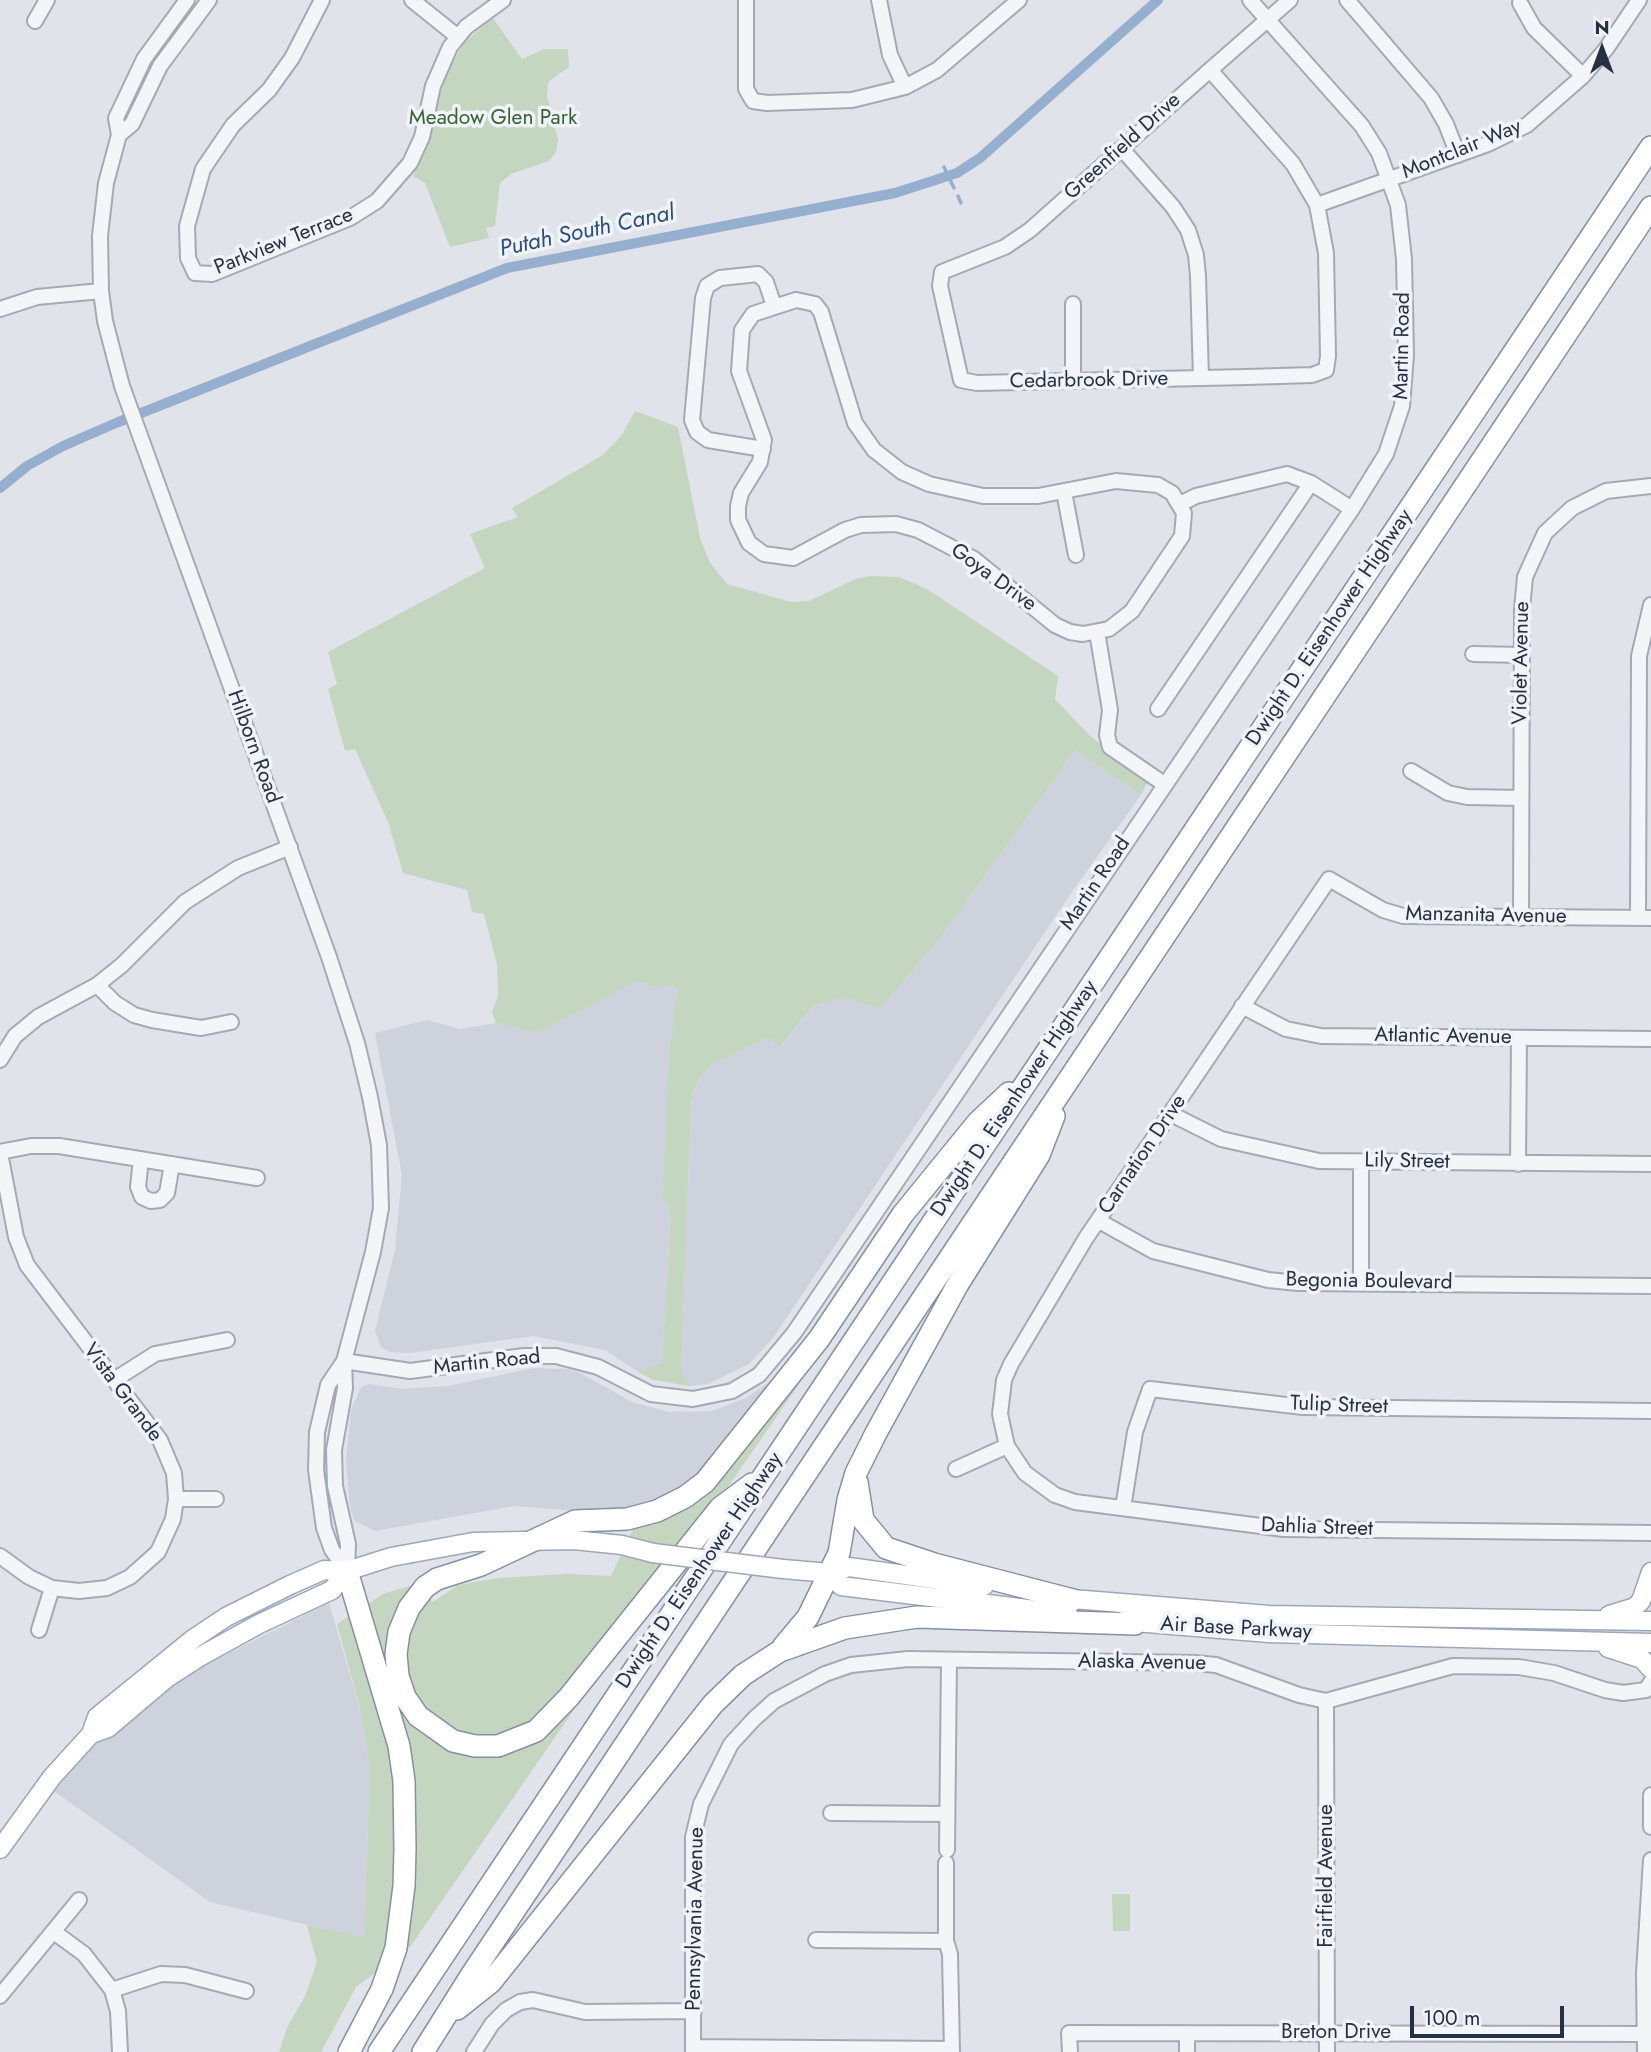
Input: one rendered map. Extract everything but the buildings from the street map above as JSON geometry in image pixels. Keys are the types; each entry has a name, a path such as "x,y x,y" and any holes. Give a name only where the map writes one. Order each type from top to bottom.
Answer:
{"highway":[{"name":"Dwight D. Eisenhower Highway","path":"379,2052 1651,147"},
{"name":"Dwight D. Eisenhower Highway","path":"423,2052 487,1950 1651,207"},
{"path":"765,1474 720,1508 569,1697 536,1731 498,1745 475,1746 453,1741 418,1716 405,1697 398,1676 396,1654 399,1632 408,1608 425,1587 437,1579 481,1565 575,1521 627,1519 657,1511 685,1497 705,1482 819,1339 903,1214 978,1122 1038,1065"},
{"path":"780,1651 808,1617 839,1553 848,1500 856,1474 958,1284 1039,1155 1068,1079"},
{"path":"856,1474 863,1520 886,1548 922,1561 1073,1600"},
{"path":"347,1571 400,1746 404,1781 405,1849 404,1886 396,1948 382,1989 349,2052"},
{"path":"445,2019 491,1982 713,1704 743,1675 780,1651 845,1628 918,1617 1135,1624"}],"main road":[{"name":"Air Base Parkway","path":"347,1571 438,1547 534,1539 622,1545 653,1553 783,1569 830,1573 849,1567 1073,1600 1269,1615 1651,1621"},
{"path":"0,1849 52,1777 91,1734 108,1728 167,1678 201,1656 259,1624 332,1590 347,1571"},
{"path":"1592,1620 1635,1607 1646,1593 1651,1572"},
{"name":"Air Base Parkway","path":"830,1573 841,1586 1135,1624 1269,1633 1651,1643"},
{"path":"1592,1642 1642,1659 1651,1669"}],"street":[{"path":"35,21 47,0"},
{"name":"Hilborn Road","path":"187,0 144,59 116,118 119,135 103,206 99,246 101,291 113,356 125,394 349,1013 364,1069 379,1145 382,1180 378,1229 344,1361 328,1385 317,1432 316,1470 324,1528 332,1550 347,1571"},
{"name":"Hilborn Road","path":"119,135 132,124 160,66 209,0"},
{"name":"Parkview Terrace","path":"322,0 292,58 269,90 227,132 202,169 187,226 188,258 195,273 212,274 350,218 377,201 410,163 422,137 440,65 458,37 489,7 503,0"},
{"path":"412,0 458,37"},
{"path":"746,0 746,89 753,101 766,103 852,100 905,87 937,70 1019,0"},
{"path":"879,0 890,55 905,87"},
{"name":"Martin Road","path":"344,1361 410,1371 524,1356 556,1356 598,1367 651,1394 693,1399 732,1391 759,1375 794,1333 1352,509 1374,475 1395,432 1405,381 1402,229 1390,180 1379,153 1362,126 1250,0"},
{"name":"Greenfield Drive","path":"942,272 1005,247 1030,230 1290,0"},
{"path":"1347,0 1431,98 1458,155"},
{"name":"Montclair Way","path":"1317,205 1458,155 1527,125 1583,76 1639,0"},
{"path":"1520,3 1534,28 1583,76"},
{"path":"1210,70 1293,164 1317,205"},
{"path":"1122,149 1173,207 1192,242 1198,276 1201,378"},
{"name":"Cedarbrook Drive","path":"942,272 940,286 961,380 977,383 1312,375 1326,370 1328,356 1326,253 1317,205"},
{"path":"774,306 766,282 758,274 720,278 707,286 703,298 692,420 697,432 708,440 763,449 762,428 742,382 739,361 746,320 774,306 806,300 821,312 855,423 874,450 902,472 929,484 983,496 1007,497 1064,492 1116,481 1142,482 1172,493 1180,504 1185,525 1176,547 1132,611 1119,623 1097,632 1110,710 1107,735 1110,747 1164,784"},
{"path":"1,305 37,297 101,291"},
{"path":"1073,304 1073,381"},
{"name":"Goya Drive","path":"763,449 741,494 738,520 749,543 764,554 793,558 845,530 861,525 896,524 918,530 974,559 1055,625 1070,632 1097,632"},
{"path":"1180,504 1196,496 1287,474 1311,483 1352,509"},
{"path":"1158,709 1311,483"},
{"name":"Violet Avenue","path":"1521,918 1525,577 1545,533 1588,498 1624,488 1651,486"},
{"path":"1064,492 1076,555"},
{"path":"1644,918 1639,656 1651,605"},
{"path":"1473,654 1522,654"},
{"path":"1411,771 1448,793 1467,797 1521,798"},
{"path":"0,1060 15,1036 38,1017 97,985 185,902 209,884 238,868 290,848"},
{"name":"Manzanita Avenue","path":"1329,879 1383,910 1403,915 1644,918"},
{"name":"Carnation Drive","path":"1007,1446 1000,1414 1004,1380 1099,1221 1329,879"},
{"path":"97,985 115,1003 134,1015 152,1020 201,1028 231,1022"},
{"name":"Atlantic Avenue","path":"1242,1006 1286,1029 1321,1036 1651,1039"},
{"path":"1518,1164 1519,1038"},
{"name":"Lily Street","path":"1171,1114 1206,1134 1319,1161 1651,1164"},
{"path":"0,1153 31,1146 60,1146 257,1178"},
{"name":"Vista Grande","path":"0,1153 16,1237 27,1265 160,1440 170,1460 176,1499 173,1519 164,1541 148,1563 130,1577 93,1590 52,1588 29,1577 0,1556"},
{"path":"141,1159 138,1187 142,1197 151,1201 160,1200 167,1193 172,1164"},
{"path":"1360,1284 1362,1161"},
{"name":"Begonia Boulevard","path":"1099,1221 1153,1251 1268,1280 1360,1284 1651,1286"},
{"path":"114,1380 155,1354 227,1340"},
{"name":"Tulip Street","path":"1123,1508 1135,1432 1150,1389 1303,1407 1651,1411"},
{"path":"957,1469 1007,1446"},
{"name":"Dahlia Street","path":"1007,1446 1025,1473 1055,1495 1075,1502 1284,1530 1651,1533"},
{"path":"176,1499 216,1499"},
{"path":"39,1630 52,1588"},
{"name":"Alaska Avenue","path":"754,1719 774,1701 802,1684 851,1665 894,1660 1216,1665 1299,1695 1325,1701 1341,1699 1439,1667 1519,1667 1540,1670 1623,1693 1646,1690 1651,1682"},
{"path":"693,2050 952,2051 950,1954 946,1941 949,1660"},
{"name":"Fairfield Avenue","path":"1325,1701 1327,2052"},
{"name":"Pennsylvania Avenue","path":"693,2050 693,1837 711,1778 731,1744 754,1719"},
{"path":"1651,1796 1651,1827"},
{"path":"831,1813 947,1814"},
{"path":"1645,2052 1644,1973 1651,1860"},
{"path":"0,1996 79,1900"},
{"path":"54,1932 83,1954 112,1990 118,2011 120,2052"},
{"path":"816,1940 946,1941"},
{"path":"112,1990 161,1974 185,1975 246,1991"},
{"path":"474,2052 499,2017 520,2002 533,2000 585,2012 694,2011"},
{"name":"Breton Drive","path":"1070,2052 1069,2032 1645,2034"},
{"path":"1187,2034 1187,2052"}],"shaded area":[{"path":"1075,750 1141,795 1067,899 773,1338 749,1364 708,1384 689,1386 681,1372 691,1105 693,1091 701,1076 714,1063 768,1037 781,1047 814,1005 845,998 880,1009 941,937"},
{"path":"637,981 652,986 678,986 663,1196 671,1213 662,1362 638,1372 605,1350 533,1336 410,1353 389,1352 381,1347 375,1331 395,1250 402,1175 375,1033 427,1020 460,1029 496,1023 537,1033"},
{"path":"534,1368 568,1369 632,1402 669,1412 712,1411 746,1398 780,1374 694,1478 659,1500 635,1509 601,1513 514,1506 375,1531 355,1521 350,1508 346,1460 351,1410 361,1387 369,1384 402,1389 448,1386"},
{"path":"329,1603 360,1709 370,1769 364,1938 210,1902 51,1789 92,1748 167,1684"}],"green space":[{"name":"Meadow Glen Park","path":"492,17 522,59 544,49 568,49 569,67 548,82 547,96 558,139 556,152 549,161 511,174 500,183 495,226 486,228 489,238 450,247 425,183 413,176 428,144 446,74 464,43"},
{"path":"635,411 678,427 700,538 710,563 727,584 791,602 809,601 858,578 871,576 899,577 927,589 1058,676 1055,699 1089,735 1148,781 1141,795 1075,750 941,937 880,1009 845,998 814,1005 780,1047 768,1037 714,1063 701,1076 693,1091 691,1105 681,1371 689,1386 654,1380 638,1372 662,1362 671,1213 663,1196 669,1056 678,987 652,986 637,981 537,1033 496,1023 492,1013 498,995 497,964 484,914 472,912 467,890 403,873 388,822 355,749 345,751 328,689 337,684 328,652 485,568 470,534 518,517 512,508 603,455 622,435"},
{"path":"815,1361 410,1947 356,1987 321,2052 279,2052 287,2028 305,1996 317,1962 307,1925 364,1937 370,1769 360,1708 337,1624 383,1594 413,1585 433,1602 458,1585 497,1578 567,1574 611,1576 634,1527 663,1518"},
{"path":"1112,1894 1130,1894 1130,1931 1113,1931"}],"waterway":[{"name":"Putah South Canal","path":"0,488 27,466 63,446 116,423 507,268 895,193 957,173 980,158 1158,0"},
{"name":"Putah South Canal","path":"944,167 954,188"},
{"path":"958,196 961,203"}]}
